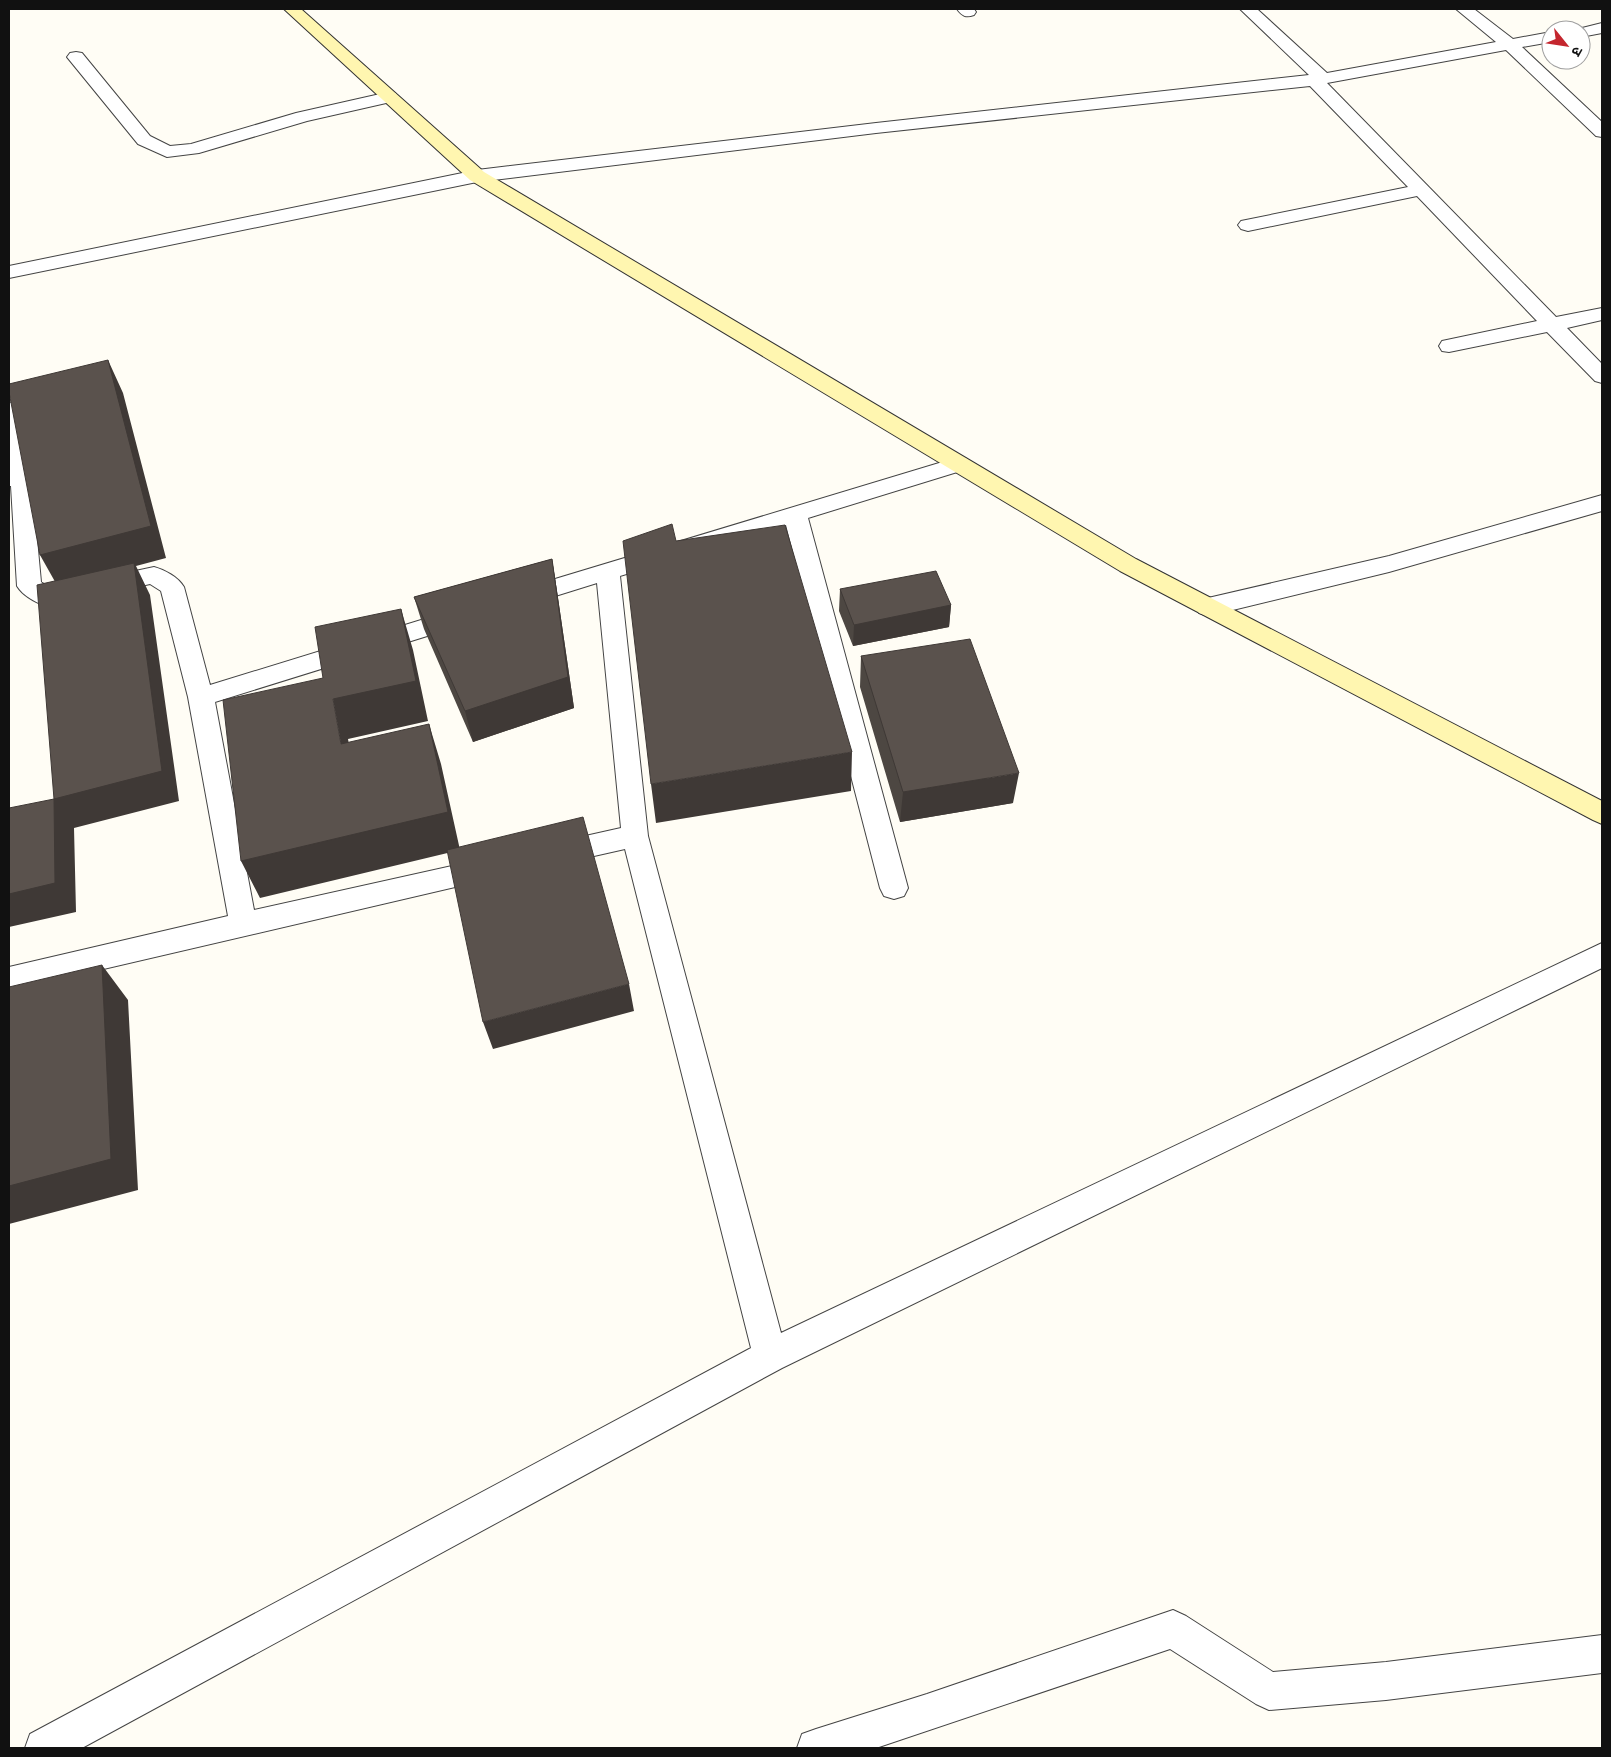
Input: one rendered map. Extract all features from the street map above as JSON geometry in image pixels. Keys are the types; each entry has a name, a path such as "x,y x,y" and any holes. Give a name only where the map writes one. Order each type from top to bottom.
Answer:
{"street":[{"path":"292,9 477,176 1128,565 1602,813"},
{"path":"1248,9 1319,79 1421,190 1602,376"},
{"path":"1464,9 1510,45 1602,132"},
{"path":"9,272 477,176 876,128 1319,79 1541,39"},
{"path":"76,57 144,140 167,152 193,149 302,117 389,97"},
{"path":"1248,225 1421,190"},
{"path":"1449,346 1602,314"},
{"path":"14,409 15,477 28,586 48,598 154,575 172,587 201,698 243,924"},
{"path":"201,698 958,464"},
{"path":"1208,607 1389,564 1602,503"},
{"path":"795,514 894,888"},
{"path":"608,571 635,836 770,1356"},
{"path":"9,979 243,924 635,836"},
{"path":"44,1748 770,1356 1602,955"},
{"path":"816,1748 927,1714 1173,1628 1269,1691 1386,1681 1602,1654"}],"building":[{"path":"108,360 151,526 40,555 9,384"},
{"path":"672,524 676,541 785,525 852,752 651,784 623,541"},
{"path":"552,559 568,677 465,711 414,597"},
{"path":"134,563 162,771 54,799 37,585"},
{"path":"936,571 951,605 854,625 840,589"},
{"path":"401,609 416,681 333,699 341,744 429,724 448,812 241,861 223,700 323,678 315,627"},
{"path":"970,639 1019,773 903,792 861,656"},
{"path":"54,799 55,883 9,894 9,808"},
{"path":"583,817 629,984 483,1022 447,850"},
{"path":"102,965 111,1159 9,1186 9,987"}]}
